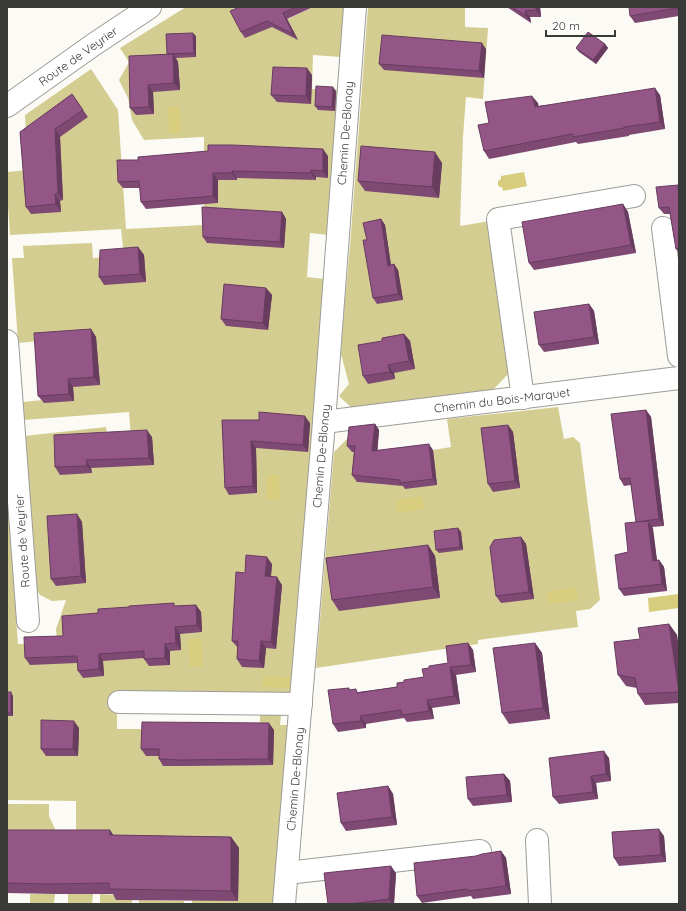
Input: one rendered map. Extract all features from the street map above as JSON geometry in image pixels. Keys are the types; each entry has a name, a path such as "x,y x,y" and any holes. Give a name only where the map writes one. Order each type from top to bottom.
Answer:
{"street":[{"name":"Route de Veyrier","path":"7,106 93,45 150,7"},
{"name":"Chemin De-Blonay","path":"284,904 324,422 355,7"},
{"path":"523,398 498,219 634,196"},
{"path":"663,228 679,356"},
{"name":"Route de Veyrier","path":"7,341 28,620"},
{"name":"Chemin du Bois-Marquet","path":"324,422 679,378"},
{"path":"119,702 301,704"},
{"path":"537,840 540,904"},
{"path":"287,873 480,851"}],"shaded area":[{"path":"186,7 233,7 236,20 288,19 313,7 345,7 341,57 313,55 312,89 340,90 329,235 310,233 307,277 325,279 294,695 117,695 117,729 260,729 260,715 281,715 280,725 290,725 277,904 192,904 192,900 76,841 76,801 7,800 7,489 18,644 57,643 56,629 66,600 52,601 40,595 35,587 24,436 106,427 108,440 131,438 129,412 23,420 23,402 43,400 39,341 18,343 12,258 24,258 23,246 92,243 93,258 124,256 121,229 10,235 7,172 28,170 25,115 91,69 118,110 126,229 204,225 204,137 144,140 132,120 128,98 119,80 129,62 120,48"},
{"path":"368,7 465,7 465,27 488,28 483,99 466,97 460,226 490,221 509,373 491,392 353,409 339,396 349,384 341,354 342,334"},
{"path":"168,107 180,107 181,133 169,133"},
{"path":"524,172 527,186 503,191 502,187 499,187 498,181 501,179 501,176"},
{"path":"558,407 564,439 573,437 580,443 600,600 590,609 576,611 578,627 478,640 478,644 316,668 334,452 353,433 379,430 377,454 357,482 389,485 437,485 433,450 451,447 447,419"},
{"path":"267,475 279,475 280,499 267,500"},
{"path":"422,496 424,509 397,513 396,500"},
{"path":"576,587 578,600 548,604 547,592"},
{"path":"679,594 679,608 649,612 648,598"},
{"path":"201,638 203,666 190,667 188,639"},
{"path":"263,676 291,677 290,688 262,687"},
{"path":"7,804 49,804 49,816 55,829 55,841 7,845"},
{"path":"30,894 55,894 54,904 30,904"},
{"path":"68,894 93,894 92,904 68,904"},
{"path":"100,894 116,895 132,900 132,904 100,904"},
{"path":"139,900 184,901 184,904 139,904"}],"building":[{"path":"239,7 296,7 283,13 293,34 267,21 241,32 230,11"},
{"path":"512,7 536,7 536,10 525,11 526,16"},
{"path":"629,7 676,7 676,8 630,16"},
{"path":"588,32 605,44 593,60 576,48"},
{"path":"193,33 194,53 167,54 166,34"},
{"path":"382,35 482,43 479,71 379,64"},
{"path":"173,54 174,83 148,85 149,107 130,108 129,56"},
{"path":"273,67 307,68 306,96 271,95"},
{"path":"316,86 333,87 332,107 315,106"},
{"path":"655,88 660,122 573,137 572,134 484,151 478,125 489,123 485,102 532,96 535,107"},
{"path":"72,94 83,110 55,129 58,193 55,194 56,204 26,207 20,132"},
{"path":"208,145 323,149 323,171 311,170 311,173 232,171 232,173 213,173 213,196 141,202 139,181 118,182 117,160 138,160 138,157 208,151"},
{"path":"361,146 435,152 432,187 358,181"},
{"path":"678,185 679,248 676,249 669,207 659,208 656,187"},
{"path":"623,204 631,245 529,263 522,222"},
{"path":"202,207 282,212 280,242 203,237"},
{"path":"381,219 388,266 394,264 398,294 373,298 363,240 367,240 363,223"},
{"path":"138,247 140,274 99,277 100,250"},
{"path":"224,284 266,288 263,323 221,319"},
{"path":"589,304 594,337 539,345 534,312"},
{"path":"91,329 94,377 68,379 69,394 38,396 34,333"},
{"path":"404,334 409,361 388,365 390,372 363,376 358,345 382,341 382,338"},
{"path":"646,410 659,519 636,522 630,478 620,479 611,414"},
{"path":"259,412 305,416 303,445 251,441 253,486 225,488 222,420 259,420"},
{"path":"375,424 372,451 429,444 433,479 400,483 400,480 352,475 355,446 347,446 349,427"},
{"path":"508,425 515,481 488,484 481,428"},
{"path":"147,430 149,458 86,460 87,466 55,467 54,435"},
{"path":"77,514 81,576 51,579 47,516"},
{"path":"648,521 653,561 659,560 662,584 619,589 615,555 628,552 625,523"},
{"path":"458,528 460,547 436,550 434,531"},
{"path":"521,537 529,592 496,596 490,547 494,540"},
{"path":"428,545 433,587 332,600 326,558"},
{"path":"246,555 267,557 265,576 277,577 271,642 261,641 259,661 237,659 238,641 232,641 236,572 245,573"},
{"path":"174,603 174,606 196,605 197,625 175,627 176,643 165,644 165,658 144,659 144,651 99,654 99,669 78,671 77,656 25,658 24,637 63,636 62,616 98,613 98,609"},
{"path":"669,624 679,692 638,694 635,678 618,675 614,642 640,639 638,628"},
{"path":"468,643 471,665 450,667 454,696 427,700 429,711 402,715 401,710 360,716 361,721 333,724 328,690 349,688 349,690 356,689 357,693 397,687 397,683 404,682 404,680 424,677 422,669 429,668 429,666 448,663 446,646"},
{"path":"535,643 543,708 502,713 493,648"},
{"path":"7,692 11,692 11,713 7,713"},
{"path":"41,720 74,721 73,749 41,749"},
{"path":"142,722 269,723 268,759 159,759 159,749 141,749"},
{"path":"604,751 606,774 591,776 593,792 553,797 549,758"},
{"path":"504,774 507,795 468,799 466,777"},
{"path":"388,786 392,817 341,823 337,793"},
{"path":"659,829 661,855 614,858 612,832"},
{"path":"7,830 110,830 110,835 231,837 231,891 109,889 109,883 7,883"},
{"path":"501,851 506,886 468,891 467,889 417,896 414,863 476,856"},
{"path":"391,866 389,899 350,904 328,904 324,873"}]}
